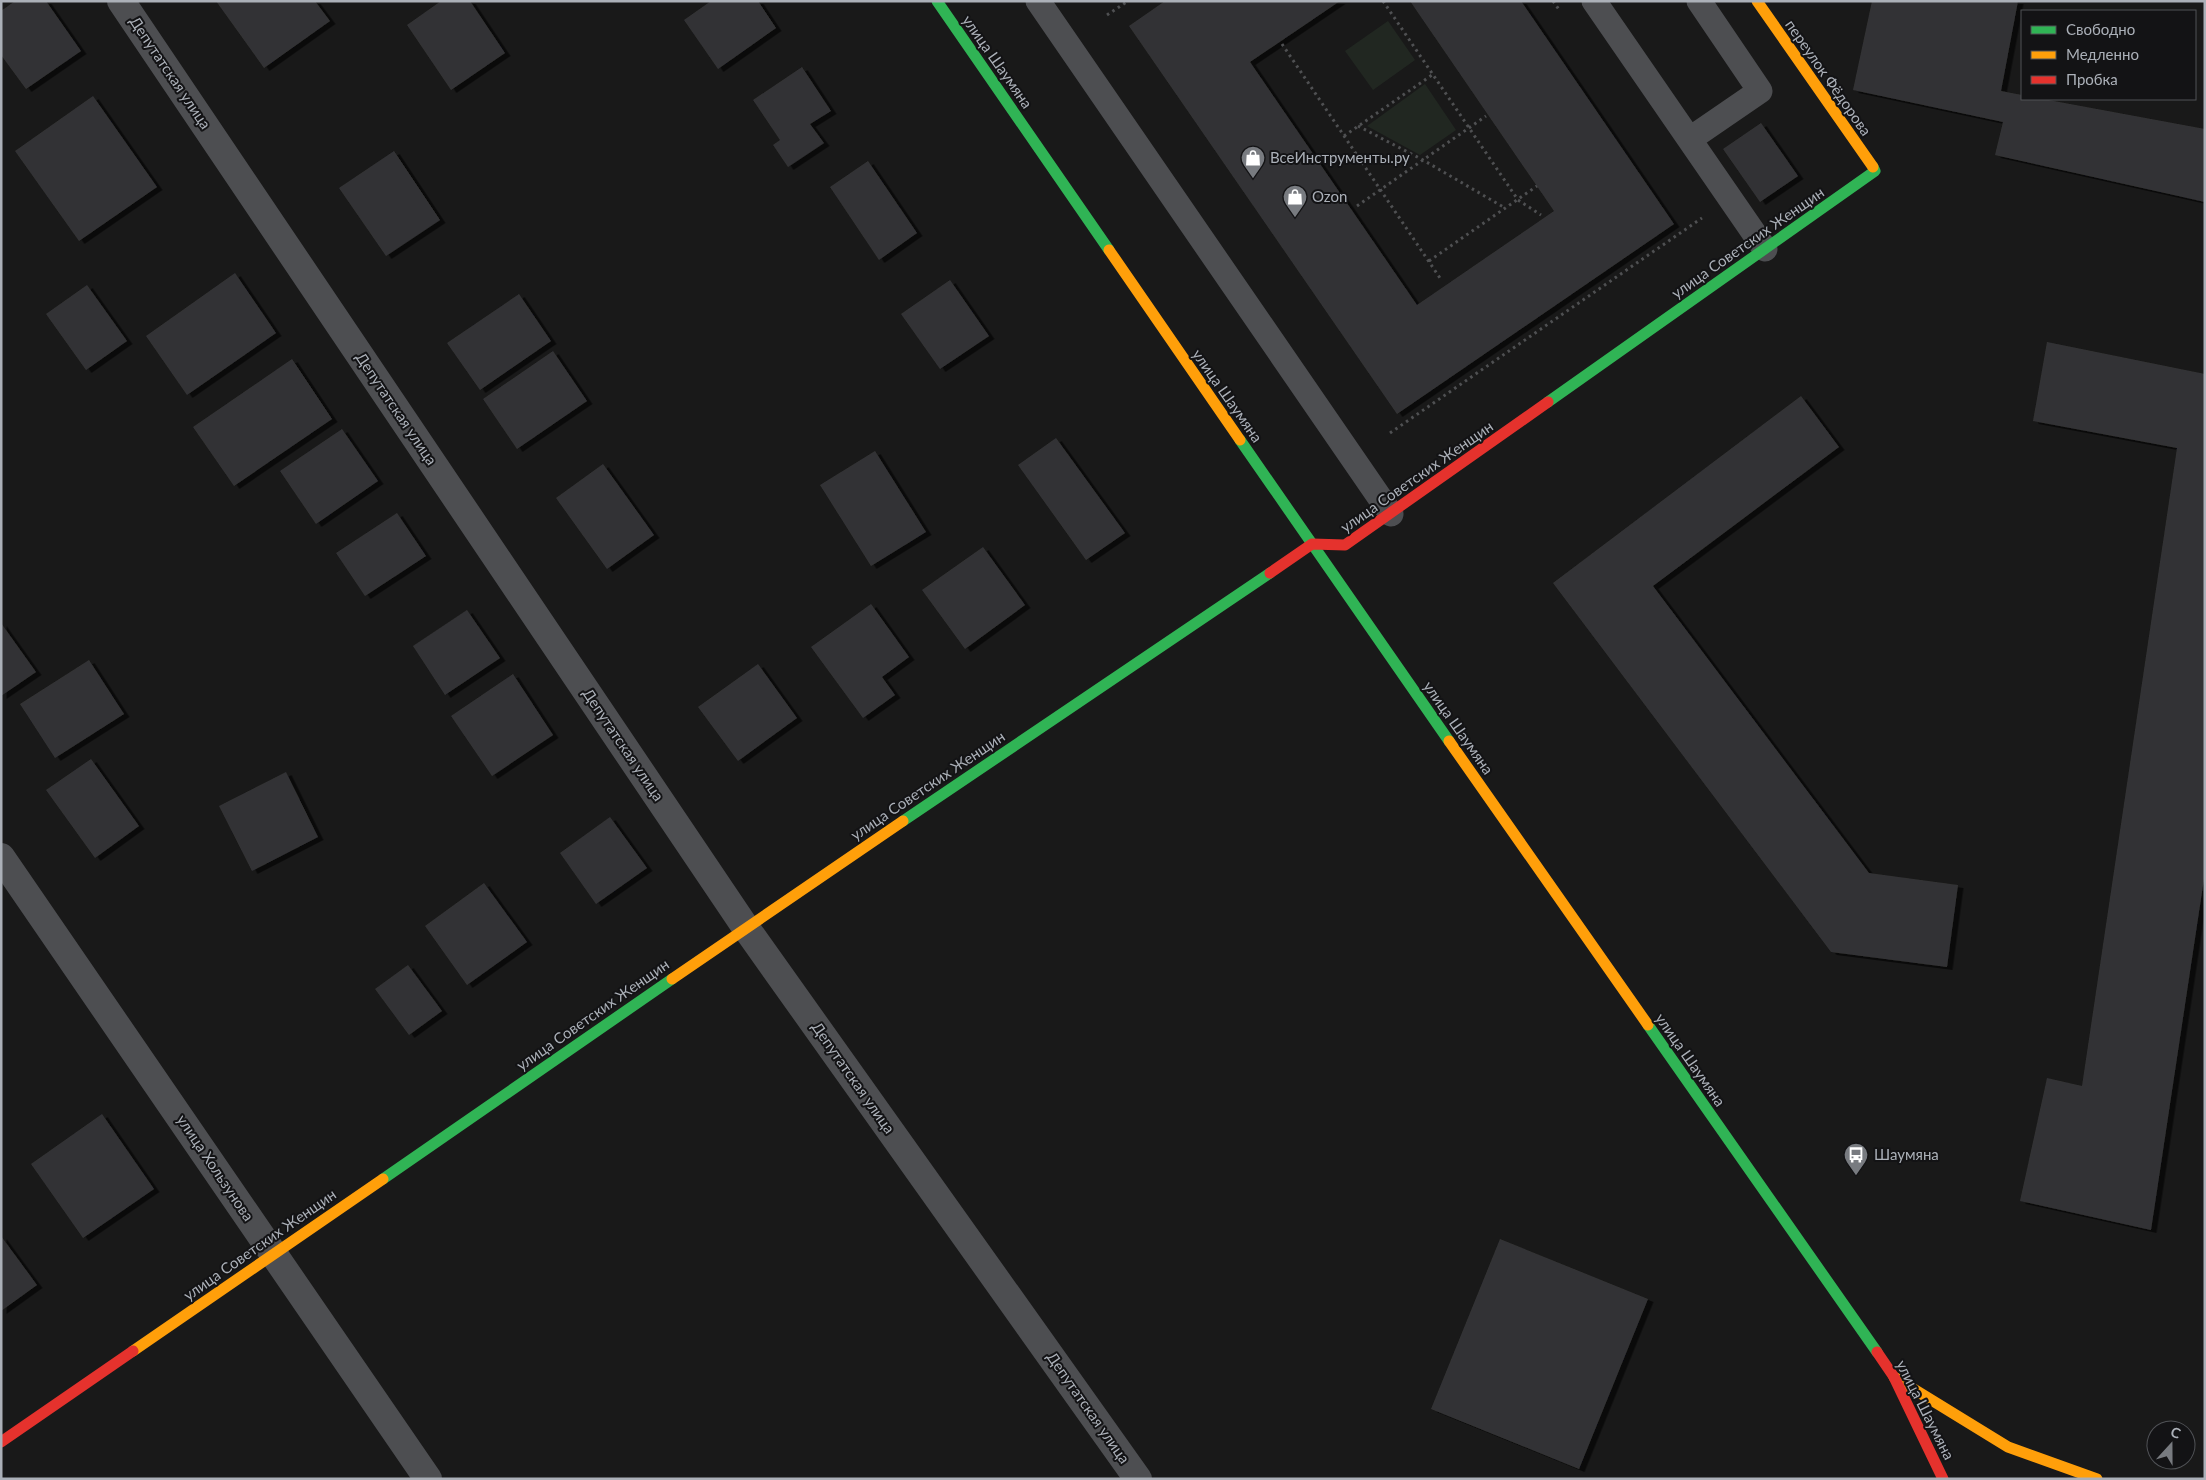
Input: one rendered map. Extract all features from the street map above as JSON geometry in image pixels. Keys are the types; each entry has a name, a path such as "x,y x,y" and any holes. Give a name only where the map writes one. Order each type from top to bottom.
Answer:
{"street":[{"name":"Депутатская улица","path":"121,1 746,928 1138,1479"},
{"name":"улица Шаумяна","path":"937,1 1312,544 1894,1377 1943,1479"},
{"name":"переулок Фёдорова","path":"1756,1 1875,171"},
{"name":"улица Советских Женщин","path":"1,1442 746,928 1312,544 1345,545 1391,514 1875,171"},
{"name":"улица Хользунова","path":"1,857 428,1479"},
{"path":"1894,1377 2008,1447 2097,1479"}],"lane":[{"path":"1038,1 1391,514"},
{"path":"1594,1 1765,249"},
{"path":"1690,140 1760,91 1699,1"}],"path":[{"path":"1107,16 1128,1"},
{"path":"1383,1 1518,200 1541,215"},
{"path":"1282,44 1442,281"},
{"path":"1344,136 1432,74"},
{"path":"1356,206 1486,116"},
{"path":"1358,126 1423,160 1506,208"},
{"path":"1429,261 1537,186"},
{"path":"1390,433 1702,218"}],"shaded area":[{"path":"1388,21 1415,60 1373,90 1345,51"},
{"path":"1425,84 1456,130 1420,155 1367,126"}],"building":[{"path":"15,1 46,1 81,51 26,89 1,55 1,11"},
{"path":"216,1 315,1 330,21 264,68"},
{"path":"441,1 470,1 505,53 451,90 407,25"},
{"path":"711,1 758,1 776,28 718,69 684,20"},
{"path":"1165,1 1340,1 1250,62 1417,305 1554,211 1410,1 1521,1 1674,224 1397,414 1129,26"},
{"path":"1872,1 2018,1 2001,91 2021,95 2021,100 2048,100 2205,129 2205,202 1995,155 2003,122 1853,90"},
{"path":"802,67 831,111 810,124 824,143 788,167 773,145 780,140 753,100"},
{"path":"93,96 157,187 79,241 15,151"},
{"path":"1761,123 1798,176 1760,202 1723,149"},
{"path":"394,151 440,220 386,256 339,188"},
{"path":"868,161 917,233 879,260 830,187"},
{"path":"235,273 276,333 187,395 146,336"},
{"path":"950,280 989,336 940,369 901,314"},
{"path":"87,285 127,341 86,370 46,314"},
{"path":"519,294 551,341 480,390 447,343"},
{"path":"2047,342 2205,374 2205,872 2151,1230 2020,1201 2047,1078 2082,1086 2177,448 2033,421"},
{"path":"553,351 587,401 517,449 483,399"},
{"path":"292,359 332,419 234,486 193,427"},
{"path":"1801,396 1839,447 1653,586 1869,873 1958,885 1947,967 1831,952 1553,583"},
{"path":"342,429 378,481 316,524 280,471"},
{"path":"1056,438 1125,533 1086,560 1018,465"},
{"path":"875,451 926,532 871,566 820,485"},
{"path":"603,464 654,535 607,569 556,498"},
{"path":"397,513 426,556 365,596 336,553"},
{"path":"983,547 1025,605 965,649 922,590"},
{"path":"871,604 909,657 882,677 895,695 863,718 811,647"},
{"path":"467,610 500,658 445,695 413,646"},
{"path":"1,623 36,672 1,696"},
{"path":"89,660 124,714 55,758 20,704"},
{"path":"758,664 797,718 738,761 698,707"},
{"path":"513,674 553,735 492,776 451,716"},
{"path":"91,759 139,826 95,858 46,790"},
{"path":"286,772 318,837 252,871 219,806"},
{"path":"610,817 647,868 596,904 560,853"},
{"path":"484,883 527,942 467,985 425,926"},
{"path":"408,965 442,1011 409,1035 375,989"},
{"path":"102,1114 154,1189 83,1238 31,1164"},
{"path":"1,1236 37,1285 1,1311"},
{"path":"1500,1239 1648,1299 1579,1469 1431,1409"}],"traffic: fast":[{"path":"937,1 1109,250"},
{"path":"1548,402 1875,171 1873,167"},
{"path":"1240,440 1449,741"},
{"path":"903,821 1270,573"},
{"path":"383,1179 672,979"},
{"path":"1648,1025 1877,1352"}],"traffic: slow":[{"path":"1757,1 1873,167"},
{"path":"1109,250 1240,440"},
{"path":"1449,741 1648,1025"},
{"path":"672,979 903,821"},
{"path":"133,1351 383,1179"},
{"path":"1894,1377 2008,1447 2097,1479"}],"traffic: jam":[{"path":"1270,573 1312,544 1345,545 1548,402"},
{"path":"1,1442 133,1351"},
{"path":"1877,1352 1894,1377 1943,1479"}],"place":[{"name":"ВсеИнструменты.ру","path":"1253,179"},
{"name":"Ozon","path":"1295,218"},
{"name":"Шаумяна","path":"1856,1176"}]}
